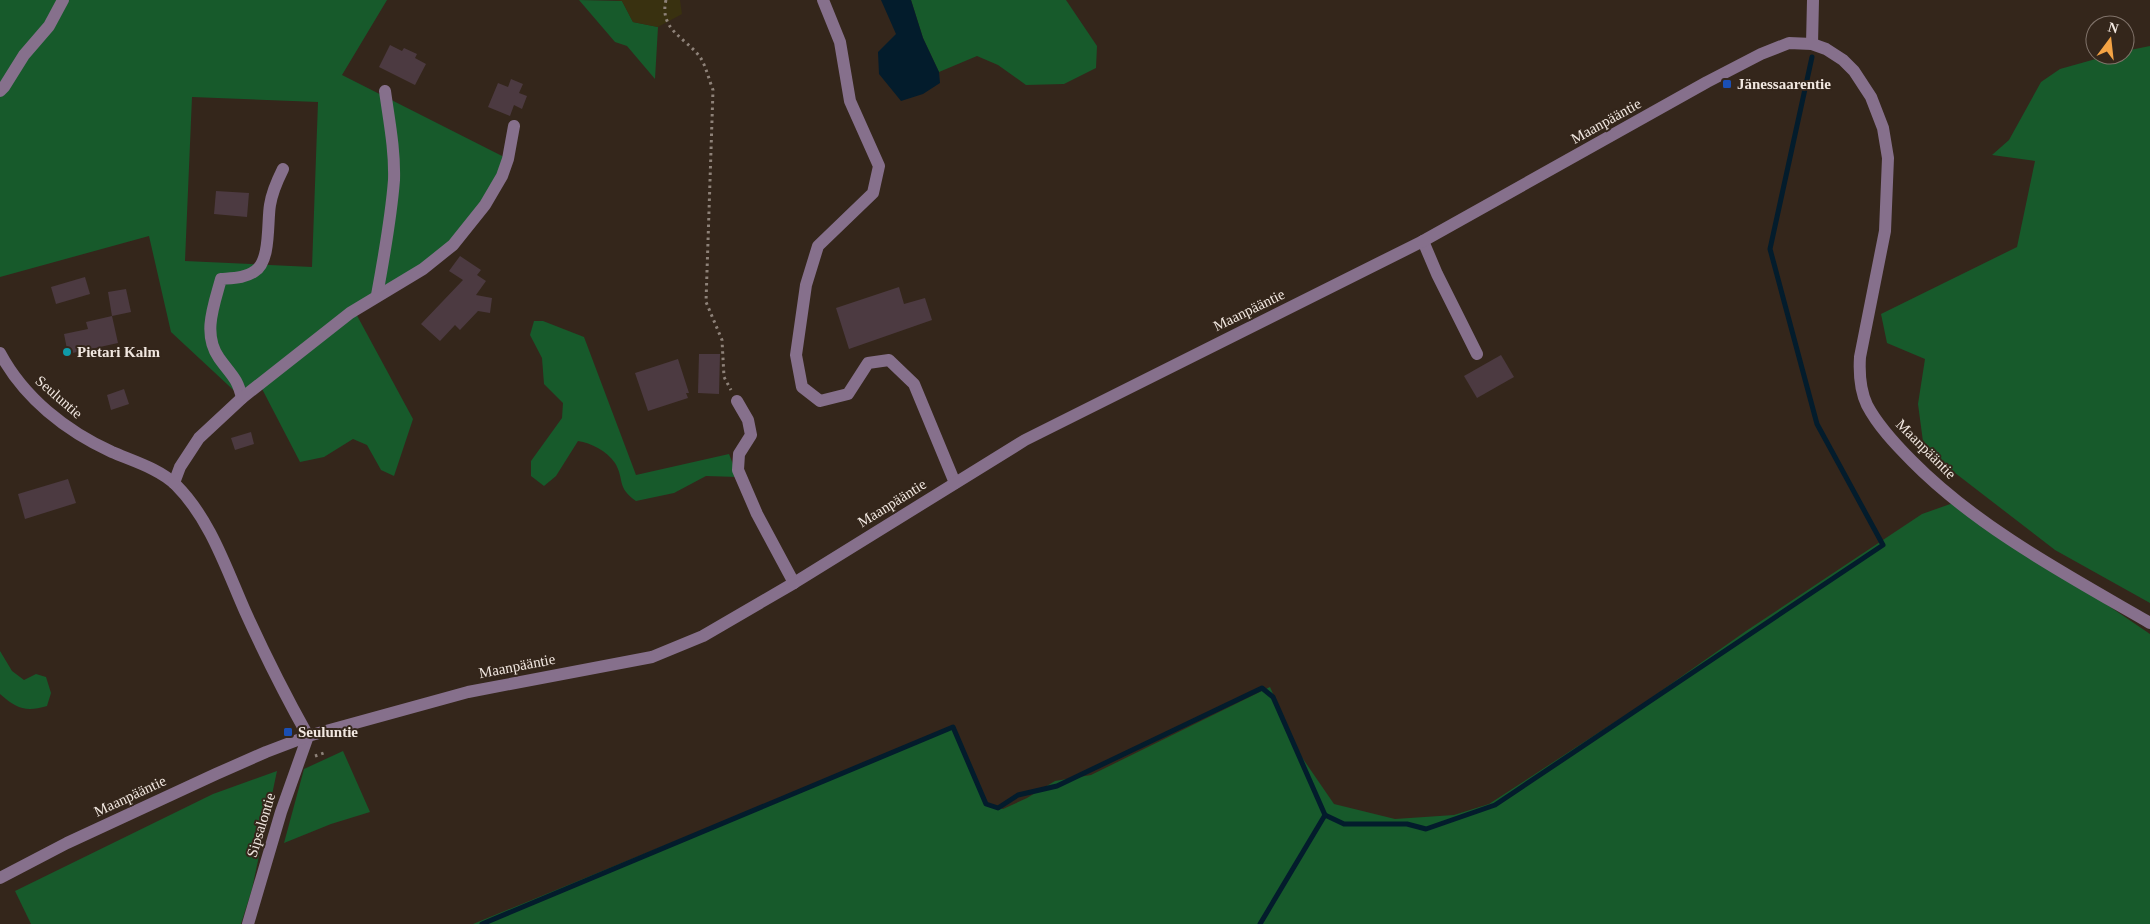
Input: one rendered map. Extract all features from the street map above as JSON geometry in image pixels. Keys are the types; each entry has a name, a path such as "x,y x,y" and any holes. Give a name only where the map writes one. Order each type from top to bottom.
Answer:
{"street":[{"path":"0,91 24,55 49,26 63,0"},
{"path":"823,0 840,42 850,101 878,166 873,193 818,246 806,285 796,355 802,387 820,401 848,394 868,363 889,360 914,384 955,483"},
{"path":"1812,44 1814,0"},
{"name":"Maanpääntie","path":"0,878 67,843 216,774 308,736 468,692 652,657 703,636 794,583 1025,440 1424,241 1761,54 1789,43 1812,44 1826,49 1843,60 1854,71 1877,111 1886,143 1888,158 1885,230 1860,357 1859,371 1867,404 1877,421 1900,450 1956,502 2009,538 2150,623"},
{"path":"377,295 394,179 393,149 385,91"},
{"path":"174,483 180,467 199,438 242,398 350,313 423,269 453,246 485,205 502,176 514,126"},
{"path":"242,398 238,382 218,358 212,343 209,324 221,279 242,276 256,271 263,262 274,184 283,169"},
{"path":"1424,241 1437,274 1477,354"},
{"name":"Seuluntie","path":"0,353 15,378 56,419 101,447 158,472 174,483 199,514 213,538 272,668 308,736"},
{"path":"736,400 748,420 750,435 739,454 738,470 757,514 794,583"},
{"name":"Sipsalontie","path":"248,924 281,812 308,736"}],"path":[{"path":"666,0 664,10 672,31 700,57 713,90 706,302 722,340 724,377 736,400"}],"green space":[{"path":"0,0 387,0 342,75 508,159 453,245 354,310 413,419 394,476 381,470 367,445 353,439 324,457 300,462 260,385 242,398 171,332 149,236 0,277","holes":["192,97 318,102 312,267 185,261"]},
{"path":"579,0 622,1 633,22 658,27 655,79 627,46 615,42"},
{"path":"911,0 1066,0 1097,46 1096,68 1064,84 1026,85 998,65 977,56 939,72 923,38"},
{"path":"2150,46 2150,603 2055,550 1924,449 1918,404 1925,359 1887,343 1881,314 2017,247 2035,161 1992,155 2009,140 2041,82 2060,69 2085,62 2085,65 2135,65 2135,49"},
{"path":"534,321 543,321 584,337 636,475 729,454 738,477 706,476 674,493 636,501 623,487 618,469 612,459 598,448 578,441 556,476 544,486 531,476 531,461 562,418 563,403 544,384 542,358 530,335"},
{"path":"1956,502 2150,634 2150,924 473,924 953,727 986,804 1003,809 1027,798 1055,781 1091,775 1270,687 1301,756 1334,804 1395,819 1454,815 1489,804 1644,703 1746,631 1922,514"},
{"path":"0,651 12,671 24,680 36,674 46,677 51,693 47,706 33,709 22,708 0,694"},
{"path":"343,751 370,812 331,824 284,843 304,769"},
{"path":"277,771 252,889 241,924 31,924 15,891 213,794"}],"sand":[{"path":"614,0 680,0 682,14 658,27 633,22 622,1"}],"water":[{"path":"881,0 911,0 923,38 939,72 940,83 923,94 901,101 879,74 878,52 896,34"}],"building":[{"path":"390,45 402,51 404,48 417,54 415,58 426,64 415,85 379,67"},
{"path":"511,79 523,84 519,93 527,96 522,109 514,105 510,116 488,107 498,83 508,87"},
{"path":"216,191 249,193 247,217 214,214"},
{"path":"460,256 481,270 477,275 486,281 476,295 492,298 490,313 478,311 460,330 455,325 440,341 421,324 463,280 449,271"},
{"path":"85,277 90,294 56,304 51,287"},
{"path":"899,287 904,304 925,298 932,320 849,349 836,308"},
{"path":"126,289 131,312 112,316 108,292"},
{"path":"112,316 118,343 68,354 64,334 88,329 86,322"},
{"path":"699,354 720,354 719,394 698,393"},
{"path":"1501,355 1514,377 1477,398 1464,376"},
{"path":"678,359 689,393 686,393 688,398 648,411 635,373"},
{"path":"124,389 129,404 111,410 107,395"},
{"path":"251,432 254,444 235,450 231,438"},
{"path":"68,479 76,503 25,519 18,494"}],"waterway":[{"path":"482,924 953,727 986,804 998,808 1018,795 1057,786 1262,688 1273,697 1325,815 1344,824 1407,824 1426,829 1495,805 1883,545 1817,424 1770,249 1812,57"},
{"path":"1260,924 1325,815"}],"place":[{"name":"Jänessaarentie","path":"1727,84"},
{"name":"Pietari Kalm","path":"67,352"},
{"name":"Seuluntie","path":"288,732"}]}
